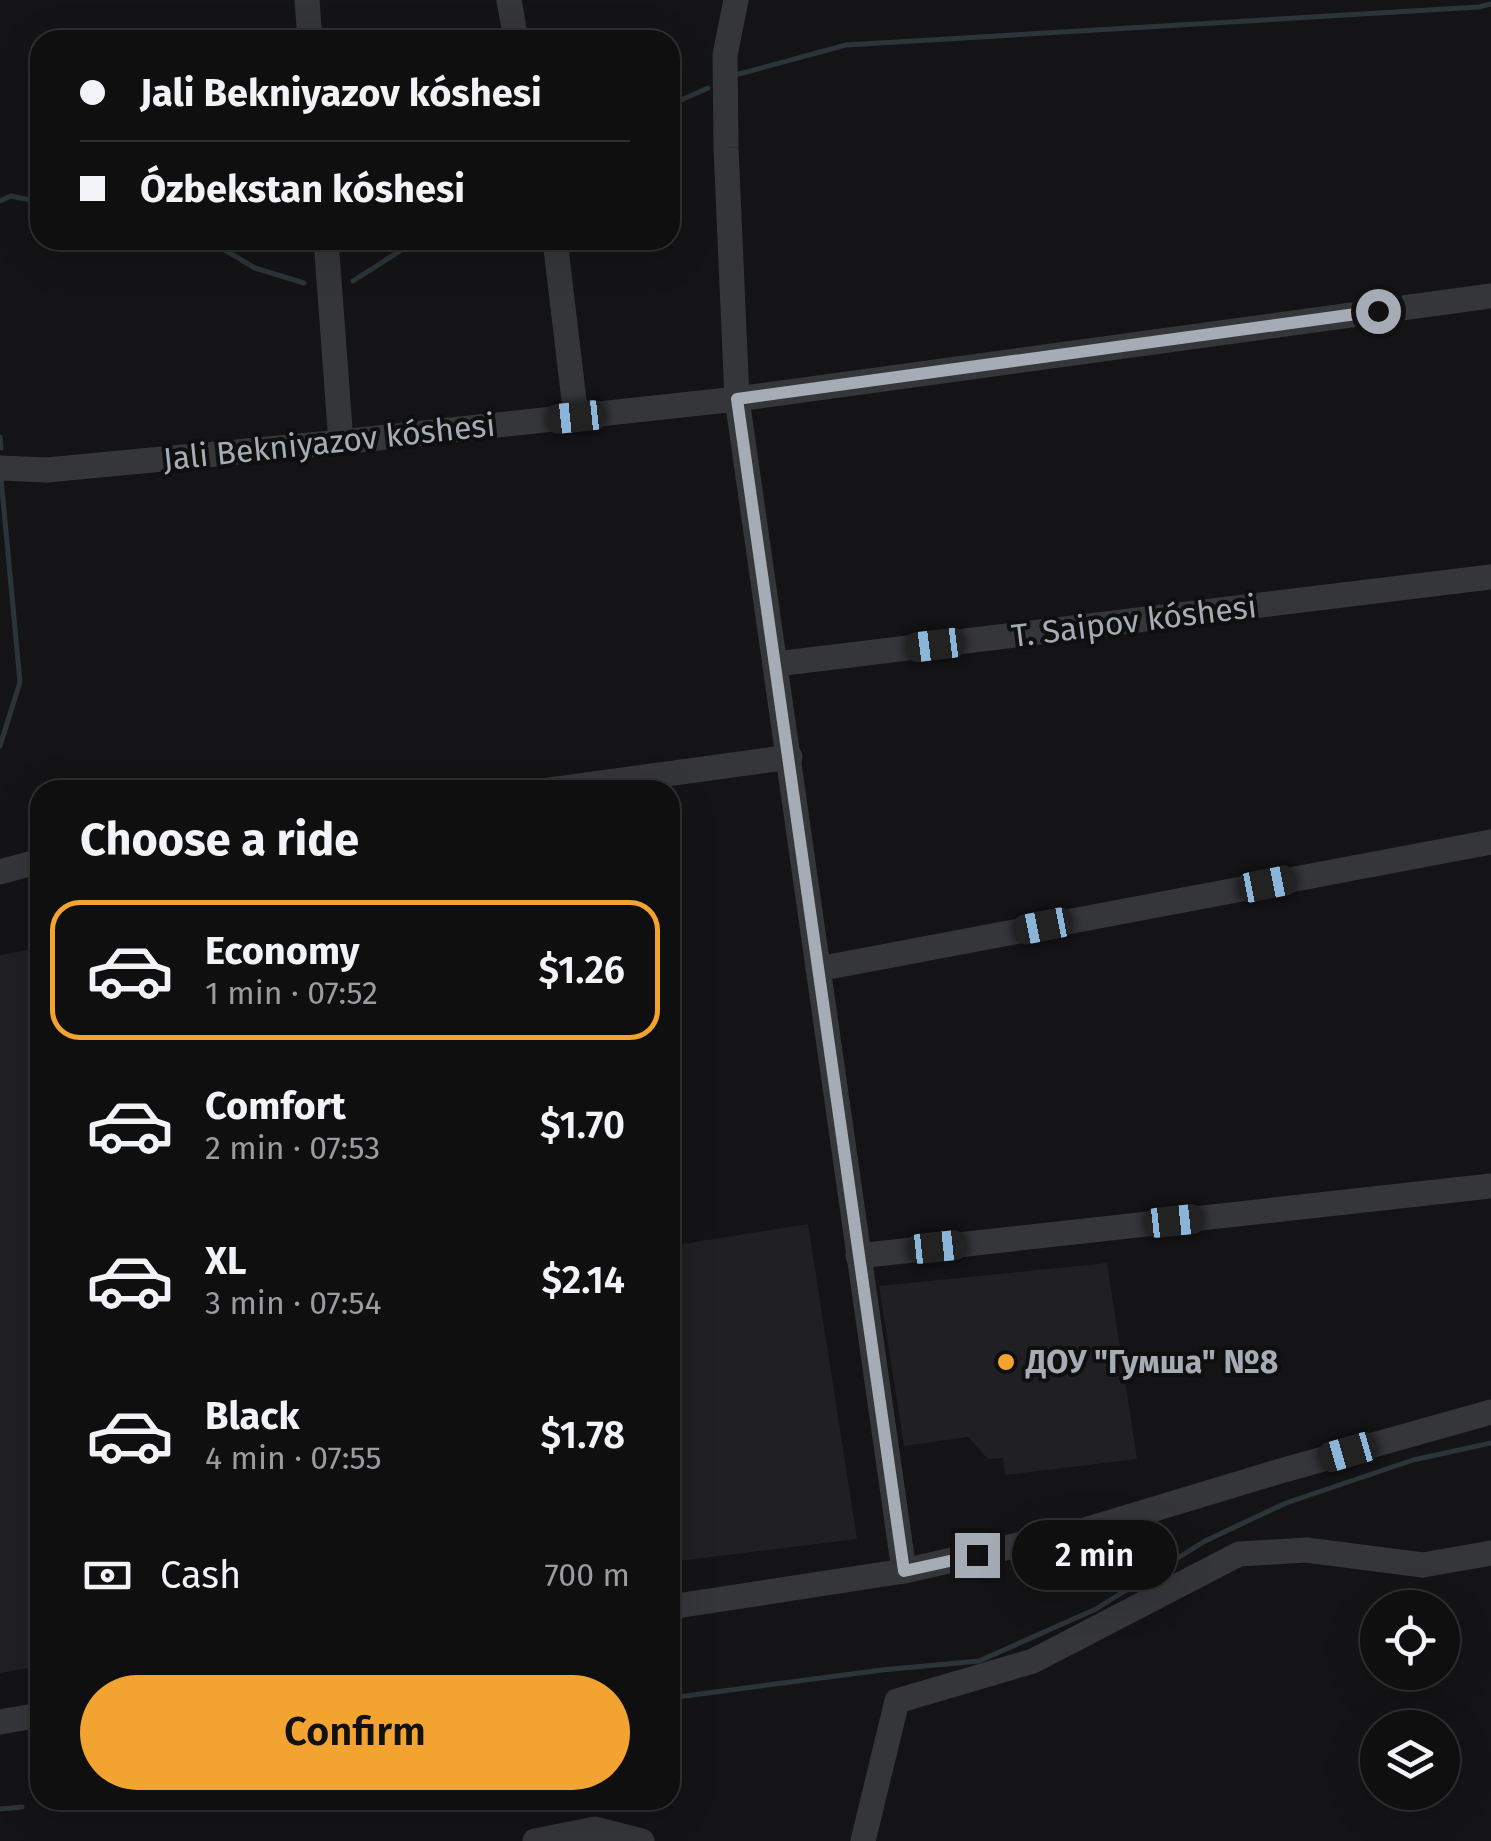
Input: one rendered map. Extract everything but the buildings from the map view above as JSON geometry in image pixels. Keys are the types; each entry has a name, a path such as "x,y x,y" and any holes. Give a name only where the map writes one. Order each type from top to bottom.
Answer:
{"street":[{"path":"307,0 309,30"},
{"path":"509,0 514,30"},
{"path":"736,0 725,55 737,399 904,1571"},
{"path":"327,250 341,442"},
{"path":"556,250 576,417"},
{"name":"Jali Bekniyazov kóshesi","path":"0,468 47,470 737,399 1491,296"},
{"name":"T. Saipov kóshesi","path":"776,664 1491,577"},
{"path":"623,780 790,757"},
{"path":"818,969 1491,842"},
{"path":"0,872 30,864"},
{"path":"858,1256 1491,1186"},
{"path":"680,1605 904,1571 1086,1530 1491,1412"},
{"path":"862,1841 897,1702 1033,1661 1239,1554 1306,1550 1423,1564 1491,1553"},
{"path":"0,1722 30,1717"},
{"path":"535,1841 595,1829 642,1841"}],"shaded area":[{"path":"30,950 30,1668 0,1673 0,955"},
{"path":"808,1224 857,1539 680,1561 680,1244"},
{"name":"ДОУ \"Гумша\" №8","path":"1107,1263 1137,1459 1005,1475 1003,1458 988,1459 968,1437 904,1446 879,1286"}],"waterway":[{"path":"739,74 846,45 1491,4"},
{"path":"680,101 708,88"},
{"path":"0,201 11,196 30,200"},
{"path":"225,250 255,268 304,283"},
{"path":"353,281 401,250"},
{"path":"0,437 1,448"},
{"path":"0,746 20,682 1,478"},
{"path":"680,1697 979,1661 1096,1609 1205,1541 1286,1503 1413,1460 1491,1443"},
{"path":"0,1809 22,1807"}],"place":[{"name":"ДОУ \"Гумша\" №8","path":"1006,1362"}],"route":[{"path":"977,1555 904,1571 737,399 1378,311"}]}
